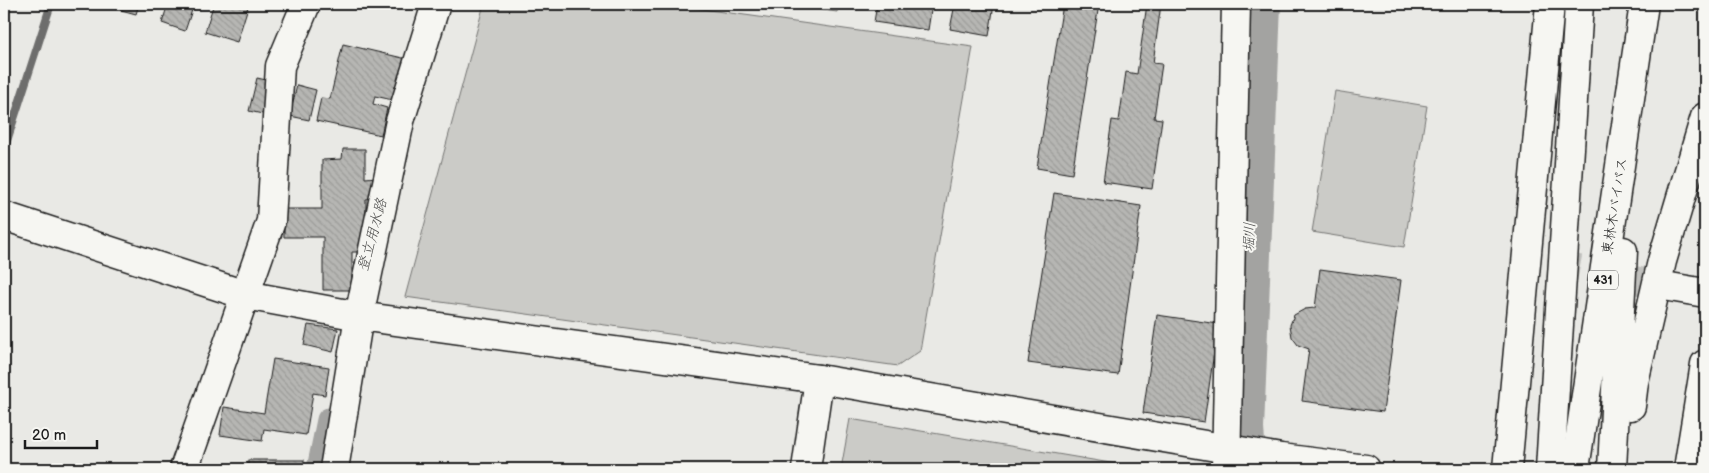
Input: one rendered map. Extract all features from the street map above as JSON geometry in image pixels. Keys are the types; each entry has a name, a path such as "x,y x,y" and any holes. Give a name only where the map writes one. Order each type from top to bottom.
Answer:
{"main road":[{"path":"184,469 271,221 280,66 306,4"},
{"path":"334,469 359,316 400,121 436,4"},
{"path":"1226,459 1236,4"},
{"path":"1506,469 1539,262 1550,4"},
{"path":"1550,469 1579,4"},
{"name":"東林木バイパス","path":"1574,469 1644,4"},
{"name":"東林木バイパス","path":"1612,469 1632,90"},
{"path":"1624,469 1634,382 1662,261 1705,117"},
{"path":"4,216 245,295 359,316 819,378 1226,459 1281,458 1366,469"},
{"path":"1670,287 1705,293"},
{"path":"1688,469 1705,364"},
{"path":"806,469 819,378"}],"shaded area":[{"path":"484,4 666,4 973,47 920,351 898,366 405,297"},
{"path":"781,4 838,4 837,12"},
{"path":"1335,91 1427,106 1404,247 1312,232"},
{"path":"850,419 1146,469 841,469"}],"building":[{"path":"99,4 139,4 136,14"},
{"path":"161,4 194,4 185,31 162,23 167,7"},
{"path":"210,4 243,4 248,7 237,42 205,32 213,6"},
{"path":"877,4 932,4 928,30 874,22"},
{"path":"955,4 994,4 989,36 950,29"},
{"path":"1063,4 1099,4 1072,174 1037,168"},
{"path":"1147,4 1161,4 1153,63 1162,64 1154,118 1162,119 1152,189 1103,182 1112,120 1119,121 1126,72 1137,74"},
{"path":"343,44 407,59 397,101 375,96 373,104 387,108 381,135 316,121 321,98 330,99"},
{"path":"257,78 275,82 267,115 249,111"},
{"path":"297,85 316,90 309,120 290,116"},
{"path":"343,149 365,149 365,178 378,177 378,198 366,199 366,252 352,252 352,290 323,290 323,237 284,237 284,209 322,209 322,160 342,159"},
{"path":"1054,193 1141,206 1118,375 1028,363"},
{"path":"1320,269 1401,280 1383,412 1302,401 1309,349 1298,345 1292,337 1290,325 1294,315 1305,309 1315,308"},
{"path":"1157,315 1218,324 1204,422 1143,413"},
{"path":"308,325 338,329 333,352 304,345"},
{"path":"273,359 329,367 325,395 313,393 306,435 264,429 262,441 220,435 224,407 264,413"},
{"path":"248,460 304,460 304,469 248,469"}],"waterway":[{"path":"4,150 51,4"},
{"name":"堀川","path":"1245,469 1242,429 1259,4"},
{"name":"登立用水路","path":"319,469 329,420"}],"tunnel":[{"path":"1552,264 1670,287"}]}
